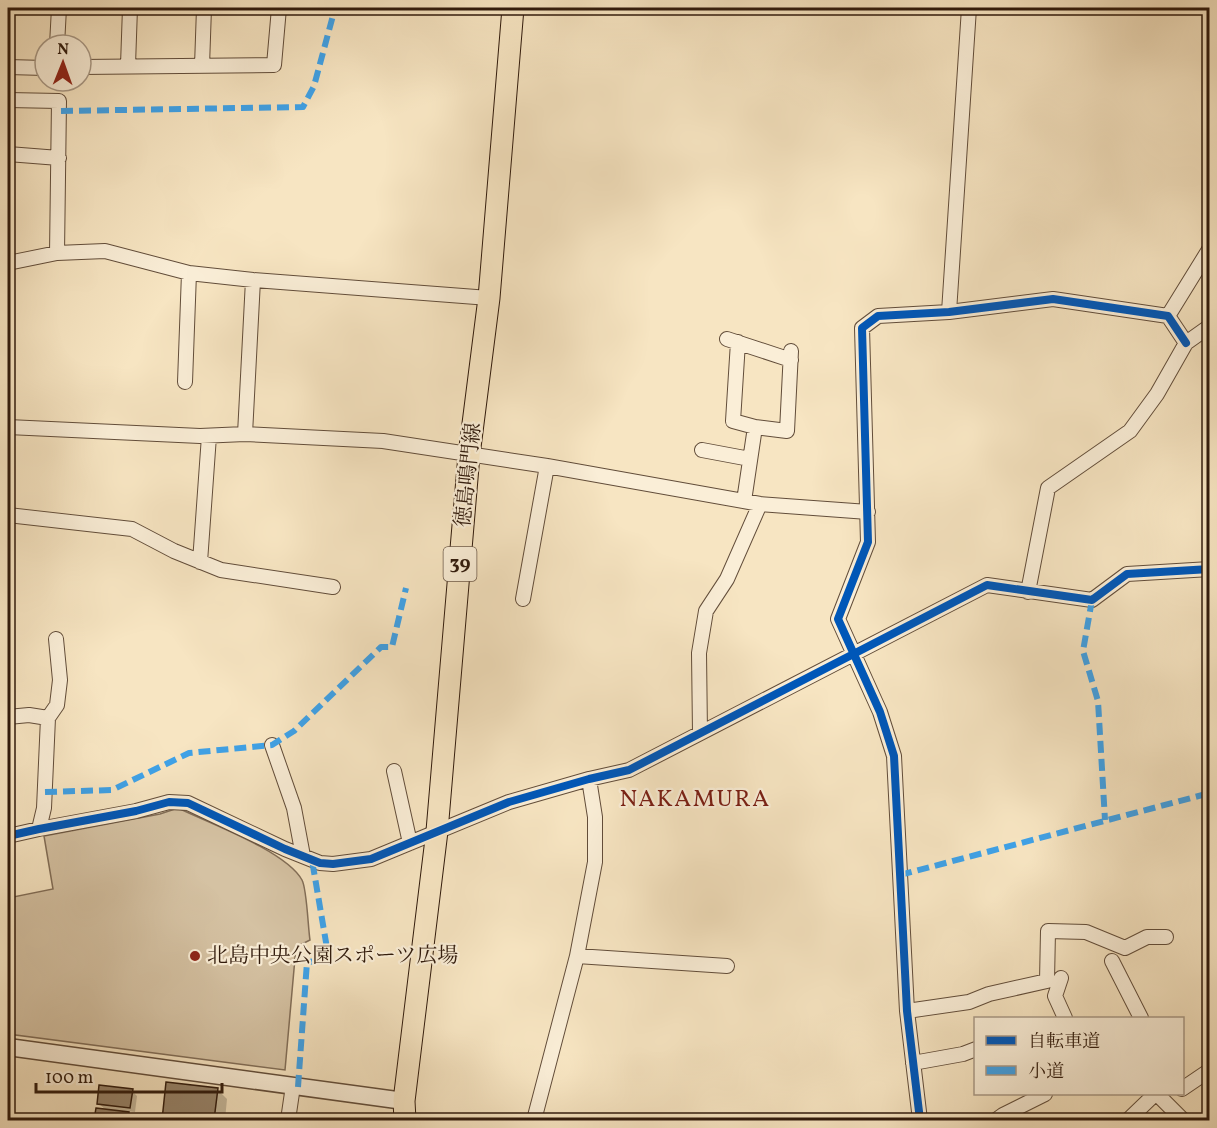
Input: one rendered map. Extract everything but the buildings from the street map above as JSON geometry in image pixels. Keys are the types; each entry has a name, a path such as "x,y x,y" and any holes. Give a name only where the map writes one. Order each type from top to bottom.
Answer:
{"main road":[{"name":"徳島鳴門線","path":"404,1111 437,831 469,455 489,298 513,8"}],"street":[{"path":"58,33 59,8"},
{"path":"128,65 130,8"},
{"path":"202,66 204,8"},
{"path":"93,66 274,65 279,8"},
{"path":"949,312 969,8"},
{"path":"8,67 33,68"},
{"path":"8,100 59,101 57,253"},
{"path":"8,154 59,158"},
{"path":"1168,316 1209,248"},
{"path":"8,263 57,253 105,250 189,273 489,298"},
{"path":"185,382 189,273"},
{"path":"245,434 253,280"},
{"path":"920,1120 906,1011 894,756 880,712 838,619 868,542 862,328 878,315 949,312 1053,299 1168,316 1186,343"},
{"path":"1028,592 1048,488 1130,430 1157,394 1186,343 1209,326"},
{"path":"733,341 791,355 787,431 755,427 733,421 733,341"},
{"path":"8,427 209,436 245,434 383,441 547,466 760,504 868,512"},
{"path":"744,501 755,427"},
{"path":"200,562 209,436"},
{"path":"702,450 750,459"},
{"path":"523,599 547,466"},
{"path":"700,733 699,653 706,611 727,579 760,504"},
{"path":"8,515 132,529 221,570 333,586"},
{"path":"8,836 136,811 169,802 188,803 320,863 333,864 371,859 509,802 588,778 629,770 987,585 1092,600 1127,574 1209,569"},
{"path":"39,829 44,808 48,718 57,705 60,680 56,639"},
{"path":"8,717 48,718"},
{"path":"272,745 294,808 303,856"},
{"path":"394,771 410,843"},
{"path":"534,1120 577,956 595,862 595,817 588,778"},
{"path":"906,1011 969,1002 989,994 1047,981 1048,930 1086,932 1125,948 1147,937 1166,937"},
{"path":"577,956 727,966"},
{"path":"1112,961 1140,1017"},
{"path":"1061,978 1055,996 1065,1017"},
{"path":"8,1047 293,1086 404,1111"},
{"path":"913,1063 963,1054 974,1049"},
{"path":"1184,1088 1209,1070"},
{"path":"288,1120 293,1086"},
{"path":"996,1120 1043,1095"},
{"path":"1128,1120 1163,1095 1183,1120"}],"shaded area":[{"path":"178,808 264,848 293,869 302,880 310,940 296,947 285,1070 8,1034 8,898 53,889 44,836 160,814"}],"marked path":[{"path":"61,111 303,107 314,86 335,8"},
{"path":"45,792 112,790 189,753 272,745 294,731 381,647 392,647 406,588"},
{"path":"1092,600 1083,651 1098,701 1105,820"},
{"path":"900,875 1210,793"},
{"path":"298,1087 307,962 329,960 312,860"}],"cycle path":[{"path":"920,1120 907,1011 894,756 880,712 838,619 868,542 862,328 878,316 949,312 1053,299 1168,316 1186,343"},
{"path":"8,836 136,811 169,802 188,803 320,863 333,864 371,859 509,802 629,770 987,585 1092,600 1127,574 1210,569"}],"place":[{"name":"北島中央公園スポーツ広場","path":"195,956"}],"district":[{"name":"NAKAMURA","path":"695,800"}]}
